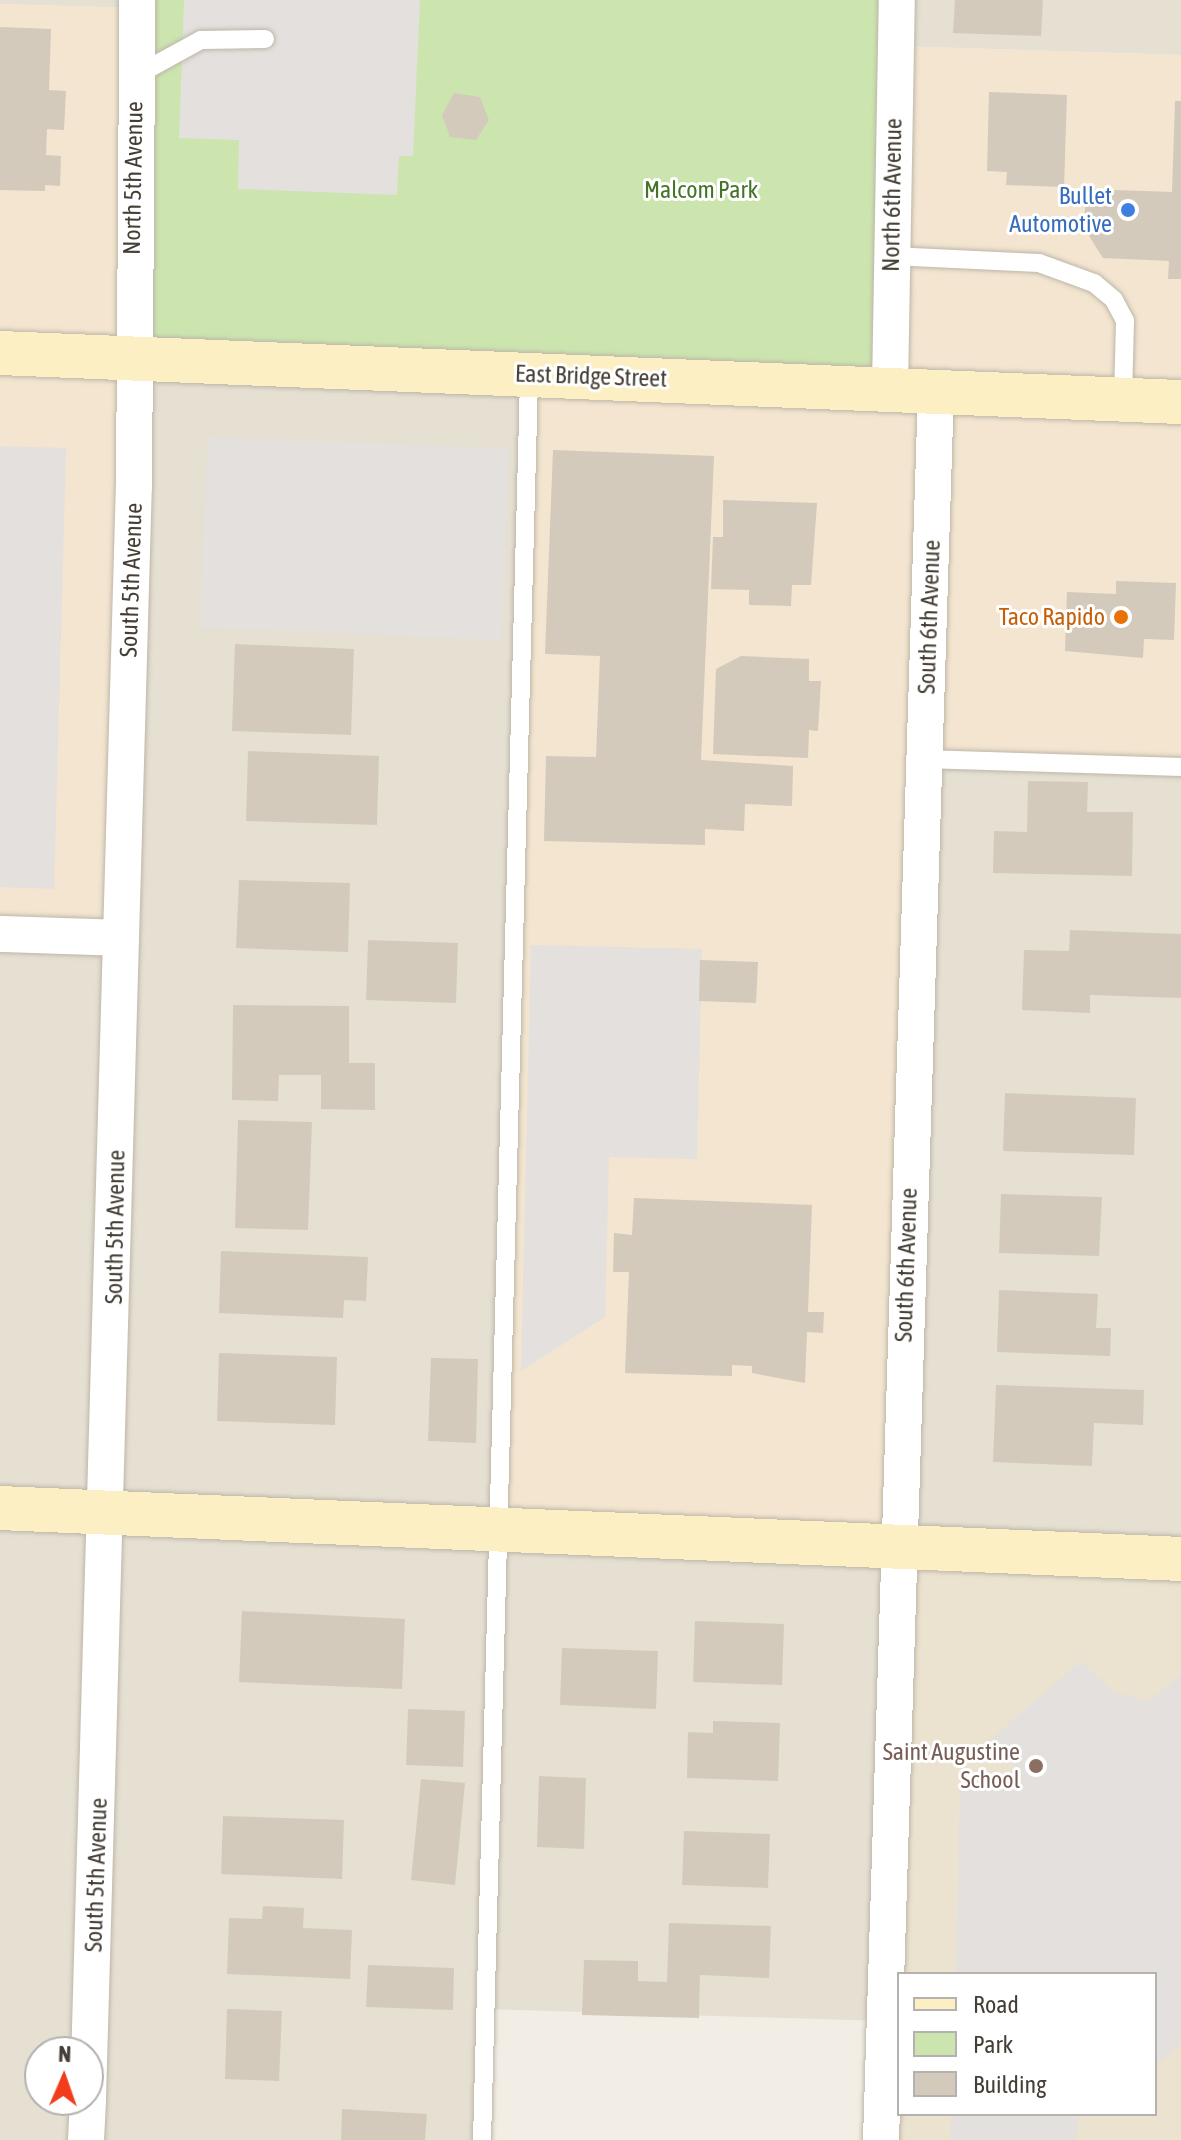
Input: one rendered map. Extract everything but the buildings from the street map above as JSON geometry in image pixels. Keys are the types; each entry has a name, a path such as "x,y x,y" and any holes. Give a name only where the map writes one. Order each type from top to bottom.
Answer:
{"main road":[{"name":"East Bridge Street","path":"0,353 1181,402"},
{"path":"0,1508 1181,1559"}],"street":[{"name":"North 5th Avenue","path":"131,357 137,0"},
{"name":"North 6th Avenue","path":"890,389 897,0"},
{"name":"South 5th Avenue","path":"90,2036 109,1513 134,486 131,357"},
{"name":"South 6th Avenue","path":"881,2140 897,1545 936,390"},
{"path":"0,934 121,938"},
{"name":"South 5th Avenue","path":"86,2140 87,2116"}],"lane":[{"path":"135,77 201,40 265,39"},
{"path":"891,256 1039,263 1094,283 1114,300 1125,321 1123,399"},
{"path":"482,2140 529,374"},
{"path":"924,759 1181,767"}],"shaded area":[{"path":"0,0 137,0 137,8 0,4"},
{"path":"184,0 420,0 413,156 399,156 397,195 238,189 239,140 179,138"},
{"path":"897,0 1181,0 1181,55 895,46"},
{"path":"0,4 137,8 121,938 0,934"},
{"path":"895,46 1181,55 1181,767 924,759 897,1545 499,1531 529,374"},
{"path":"131,357 529,374 924,759 1181,767 1181,1559 897,1545 884,2021 486,2009 482,2140 0,2140 0,934"},
{"path":"208,437 509,449 501,640 200,627"},
{"path":"0,446 66,448 54,889 0,887"},
{"path":"531,945 702,949 697,1159 609,1157 605,1317 521,1371"},
{"name":"Saint Augustine School","path":"897,1545 1181,1559 1181,2140 881,2140"},
{"path":"1081,1661 1113,1692 1149,1701 1181,1674 1181,2044 1157,2064 1157,1972 956,1972 960,1779 1004,1780 1014,1765 991,1739"},
{"path":"951,2116 1078,2116 1077,2140 950,2140"}],"green space":[{"name":"Malcom Park","path":"137,0 897,0 890,389 131,357"}],"place":[{"name":"Bullet Automotive","path":"1128,210"},
{"name":"Taco Rapido","path":"1121,617"},
{"name":"Saint Augustine School","path":"1036,1766"}]}
